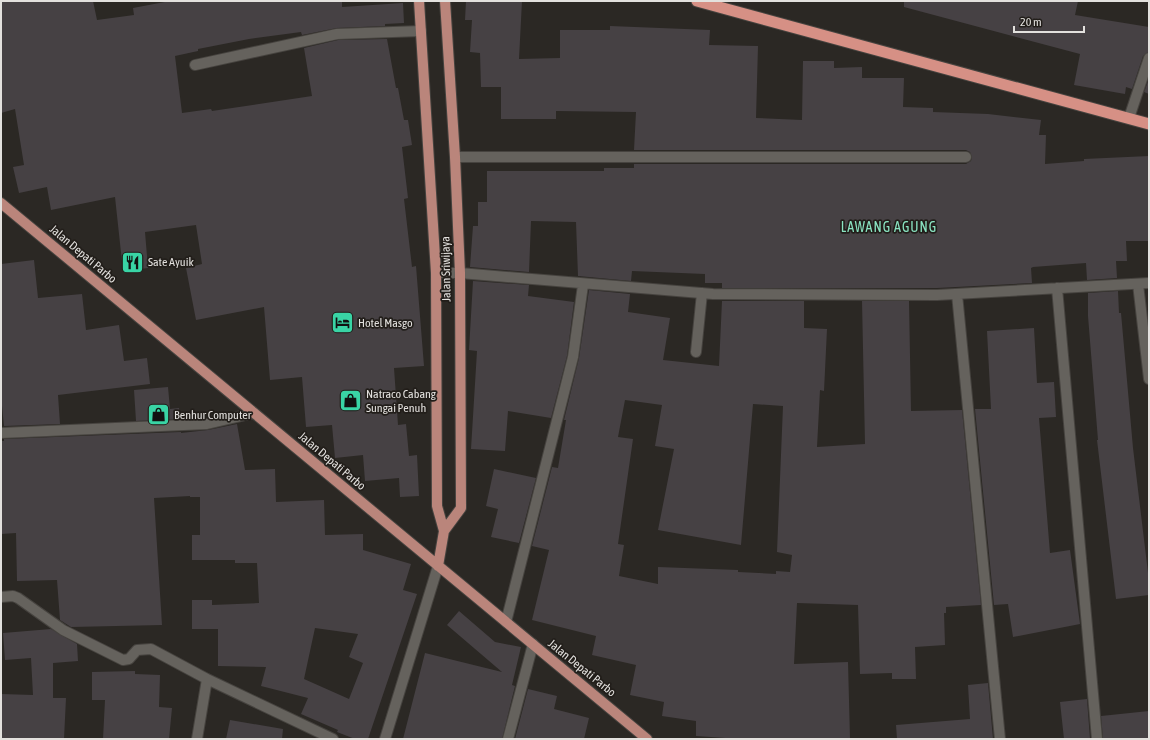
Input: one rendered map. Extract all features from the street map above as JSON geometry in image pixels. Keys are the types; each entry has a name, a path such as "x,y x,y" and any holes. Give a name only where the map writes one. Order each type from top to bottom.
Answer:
{"highway":[{"path":"697,1 1149,124"}],"main road":[{"name":"Jalan Sriwijaya","path":"419,1 436,273 436,506 444,531"},
{"name":"Jalan Sriwijaya","path":"438,566 444,531 461,508 460,273 455,156 445,1"},
{"name":"Jalan Depati Parbo","path":"1,202 647,739"}],"street":[{"path":"195,65 337,34 421,31"},
{"path":"1129,118 1149,58"},
{"path":"455,156 966,157"},
{"path":"436,273 460,273 583,285 702,293 957,294 1149,283"},
{"path":"1138,284 1149,379"},
{"path":"506,622 573,357 583,285"},
{"path":"1057,288 1097,739"},
{"path":"696,352 702,293"},
{"path":"957,294 1000,739"},
{"path":"1,433 207,424 254,413"},
{"path":"385,739 438,566"},
{"path":"1,597 13,596 18,598 63,630 123,660 129,659 137,650 151,649 207,681 333,739"},
{"path":"508,739 533,644"},
{"path":"197,739 207,681"}],"building":[{"path":"1,1 93,1 97,20 134,15 133,8 170,1 342,1 342,7 403,3 404,23 385,24 385,26 337,28 302,35 301,32 249,39 198,49 198,51 175,56 182,113 211,109 212,111 312,96 304,48 338,40 387,39 396,88 398,88 404,120 408,120 412,145 402,147 408,198 404,199 412,267 416,266 424,366 394,368 398,425 406,424 409,456 417,455 419,496 400,497 399,478 365,481 363,455 335,458 332,425 306,427 302,377 270,380 264,307 196,320 186,268 202,264 196,225 145,232 148,268 123,271 115,197 51,210 47,187 19,193 13,167 24,165 15,109 1,113"},
{"path":"466,1 522,1 519,59 560,58 560,30 610,30 610,26 710,30 709,45 758,46 756,118 802,120 803,61 834,61 834,68 862,67 862,78 904,78 903,107 933,108 933,112 988,114 1041,120 1039,135 1046,135 1045,164 1084,161 1084,159 1149,156 1149,241 1126,241 1127,261 1116,261 1117,278 1087,280 1086,263 1033,267 1031,268 1032,283 937,288 722,288 722,283 705,283 705,274 632,271 631,281 578,276 576,222 531,221 529,272 470,267 473,226 478,226 478,202 487,202 487,171 604,171 604,168 634,168 634,164 966,164 971,161 972,157 970,152 966,150 634,150 636,112 556,111 556,119 501,119 501,87 481,87 480,53 470,52 472,20 465,20"},
{"path":"904,1 1078,1 1075,15 1149,27 1149,52 1143,56 1132,89 1126,87 1125,94 1074,85 1080,54 904,7"},
{"path":"1149,79 1149,94 1144,92"},
{"path":"34,260 38,298 82,294 86,330 119,325 124,361 147,358 150,384 58,395 60,424 4,426 1,396 1,264"},
{"path":"473,281 529,285 528,296 574,302 567,356 551,418 508,411 505,451 471,449 477,351 469,350"},
{"path":"589,290 630,294 628,312 670,318 663,360 719,366 722,301 804,301 804,328 827,329 824,391 820,390 817,447 865,444 862,301 909,301 911,411 962,410 981,605 946,607 946,613 944,613 945,645 915,647 916,679 892,679 892,673 860,674 858,605 797,603 794,664 848,662 850,739 740,739 696,736 696,721 662,716 664,702 630,695 636,665 592,655 596,636 532,620 549,550 532,546 552,467 558,468 566,420 564,420 579,358","holes":["625,400 662,405 655,446 674,449 658,530 741,545 753,404 783,406 777,552 792,555 790,572 776,571 776,574 738,572 738,570 658,567 658,584 619,576 624,545 618,544 633,439 618,437"]},
{"path":"1118,291 1133,448 1149,581 1149,595 1116,599 1097,440 1088,316 1088,293"},
{"path":"1034,328 1037,383 1054,382 1056,417 1039,418 1050,553 1070,550 1080,624 1013,637 1008,604 994,605 975,409 991,409 987,331"},
{"name":"Benhur Computer","path":"168,387 170,409 179,408 180,419 136,421 134,390"},
{"path":"237,424 245,470 275,469 276,502 324,500 325,535 363,534 363,550 411,564 403,590 417,594 368,739 355,739 337,732 338,730 301,714 308,698 261,686 266,667 218,666 218,629 192,629 192,600 212,600 212,605 259,603 257,563 235,563 235,560 192,560 192,535 200,535 200,497 190,496 154,498 162,625 71,627 60,620 57,580 17,581 16,533 1,534 1,441 4,441 4,439 181,433 208,430","holes":["315,628 358,634 349,657 363,663 349,699 304,679"]},
{"path":"494,469 536,478 519,543 491,537 498,509 486,506"},
{"path":"459,611 495,642 521,647 512,685 515,686 502,739 403,739 425,653 502,672 447,625"},
{"path":"51,629 77,644 78,661 53,663 53,698 66,698 64,739 1,739 1,694 33,695 31,658 5,660 3,633"},
{"path":"135,671 135,674 160,675 159,707 172,708 169,739 103,739 105,700 92,700 92,672"},
{"path":"988,683 993,739 897,739 896,725 970,719 968,685"},
{"path":"528,689 557,696 554,709 589,718 584,739 515,739"},
{"path":"1087,699 1090,739 1064,739 1060,702"},
{"path":"1149,711 1149,739 1103,739 1101,716"},
{"path":"230,720 283,729 282,739 226,739"}],"place":[{"name":"Sate Ayuik","path":"133,262"},
{"name":"Hotel Masgo","path":"343,323"},
{"name":"Natraco Cabang Sungai Penuh","path":"350,401"},
{"name":"Benhur Computer","path":"158,415"}],"district":[{"name":"LAWANG AGUNG","path":"889,227"}]}
